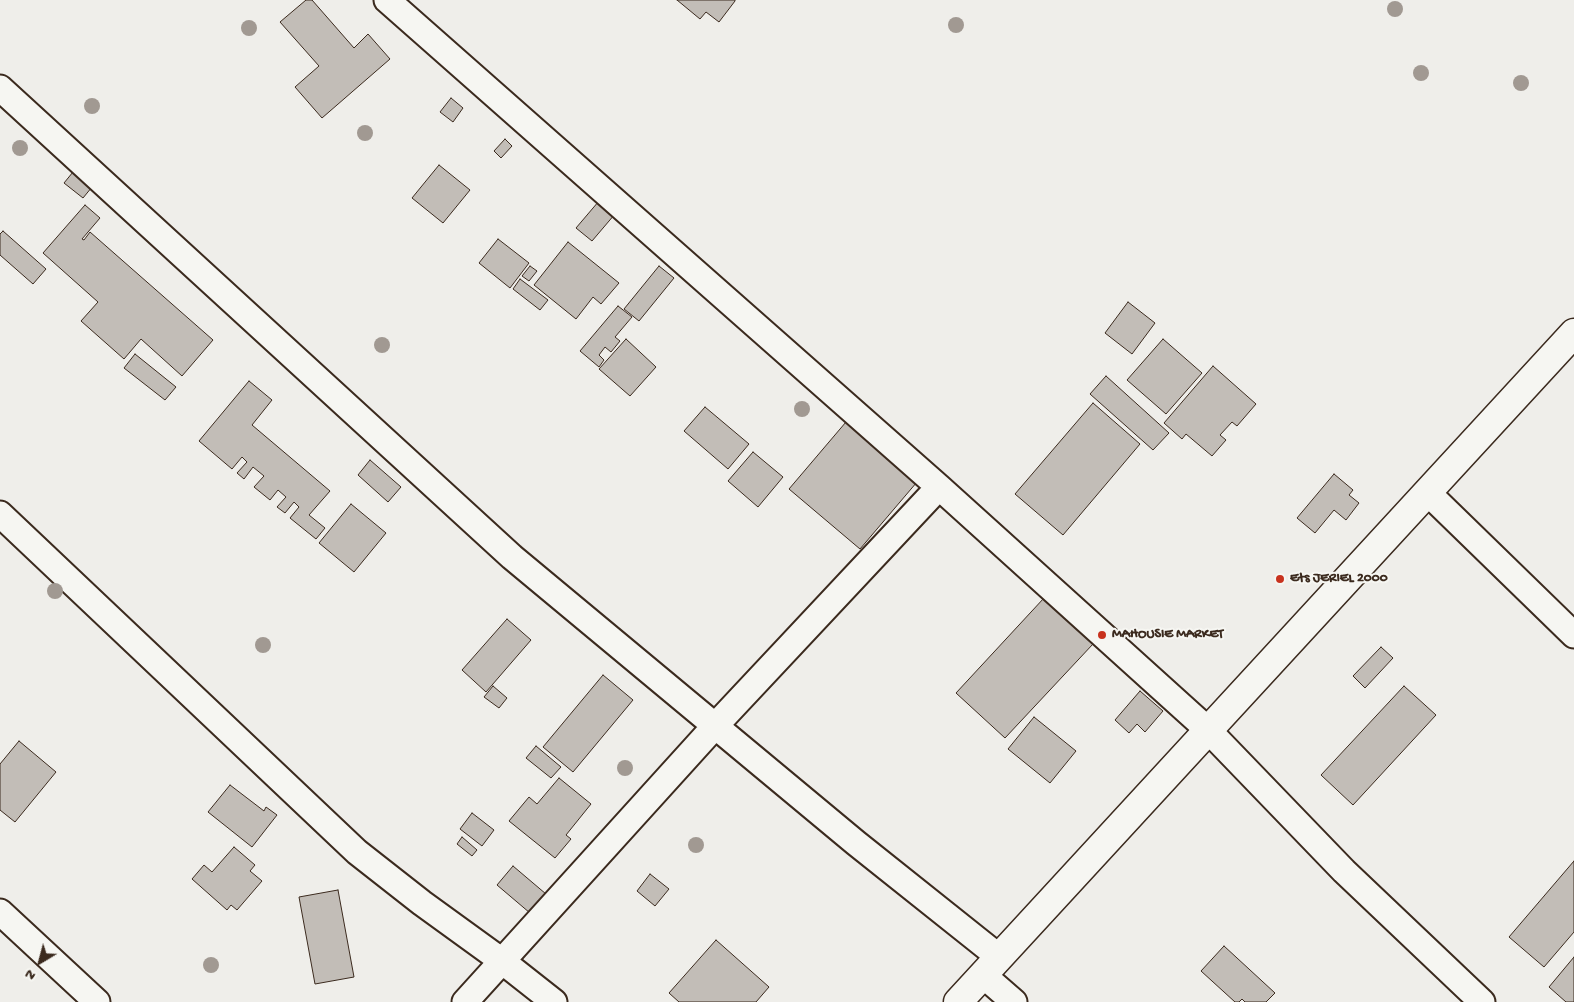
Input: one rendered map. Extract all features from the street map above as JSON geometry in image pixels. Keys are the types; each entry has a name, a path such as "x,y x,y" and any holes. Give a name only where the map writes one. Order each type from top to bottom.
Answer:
{"street":[{"path":"387,0 938,487 1208,730 1344,871 1482,1002"},
{"path":"0,88 512,557 856,843 991,966 1014,1002"},
{"path":"958,1002 1574,333"},
{"path":"465,1002 715,726 938,487"},
{"path":"1427,492 1574,635"},
{"path":"0,514 357,852 554,1002"},
{"path":"0,912 98,1002"}],"building":[{"path":"306,0 312,0 354,48 368,34 390,59 322,118 295,87 319,66 280,22"},
{"path":"677,0 735,1 719,22 706,12 700,19"},
{"path":"451,98 463,108 453,122 440,112"},
{"path":"505,139 512,146 501,158 494,151"},
{"path":"439,165 470,190 443,223 412,198"},
{"path":"73,172 92,187 83,198 64,183"},
{"path":"599,201 615,214 592,241 576,228"},
{"path":"85,205 100,218 82,239 84,240 90,232 213,340 182,376 141,339 124,359 81,321 98,302 43,253"},
{"path":"3,231 46,269 33,284 0,255 0,234"},
{"path":"498,239 529,263 510,288 479,263"},
{"path":"568,242 619,283 601,304 593,297 576,319 534,285"},
{"path":"530,266 537,271 529,281 522,276"},
{"path":"659,266 674,278 639,321 624,309"},
{"path":"520,279 548,300 540,310 513,289"},
{"path":"1128,302 1155,323 1132,354 1105,333"},
{"path":"618,306 632,317 615,337 620,341 611,352 605,347 599,355 604,360 599,367 580,351"},
{"path":"626,339 656,367 630,396 599,369"},
{"path":"1163,339 1202,373 1166,414 1127,380"},
{"path":"135,354 176,387 165,400 124,368"},
{"path":"1213,366 1256,404 1237,426 1232,422 1220,435 1226,440 1212,456 1186,434 1182,439 1164,423"},
{"path":"1106,376 1169,433 1153,450 1090,394"},
{"path":"249,381 272,400 252,425 330,491 309,515 325,528 316,539 290,518 299,507 294,502 285,513 277,507 286,497 278,490 270,500 254,487 264,476 253,467 244,479 237,473 247,462 242,457 232,469 199,441"},
{"path":"1093,403 1140,444 1063,535 1015,494"},
{"path":"705,407 749,444 728,469 684,431"},
{"path":"846,422 917,482 860,549 789,489"},
{"path":"753,452 783,477 758,507 728,481"},
{"path":"370,460 401,487 388,502 358,475"},
{"path":"1334,474 1353,490 1349,495 1359,503 1346,520 1334,510 1315,533 1297,518"},
{"path":"351,504 386,533 354,572 319,543"},
{"path":"1044,598 1093,644 1005,738 956,693"},
{"path":"507,619 531,640 486,692 462,670"},
{"path":"1381,647 1393,658 1365,688 1353,676"},
{"path":"603,675 633,700 573,772 543,747"},
{"path":"493,686 507,698 499,708 484,697"},
{"path":"1404,686 1436,715 1353,805 1321,775"},
{"path":"1140,691 1163,711 1145,732 1137,724 1129,733 1115,720"},
{"path":"1034,717 1076,751 1050,783 1008,749"},
{"path":"19,741 56,772 15,822 0,810 0,764"},
{"path":"536,746 561,767 551,778 526,758"},
{"path":"559,778 591,804 566,835 571,839 555,858 509,821 529,797 537,804"},
{"path":"230,785 264,811 266,807 277,815 252,847 208,812"},
{"path":"472,813 494,830 482,846 460,829"},
{"path":"462,837 477,850 472,856 457,844"},
{"path":"234,847 255,865 250,871 262,881 237,910 231,905 227,910 192,879 204,865 212,872"},
{"path":"1574,861 1574,932 1544,967 1509,937"},
{"path":"513,866 546,894 530,913 497,885"},
{"path":"650,874 669,889 655,906 637,891"},
{"path":"338,890 354,977 315,984 299,897"},
{"path":"716,940 769,987 756,1002 679,1002 669,993"},
{"path":"1224,946 1275,993 1266,1002 1245,1002 1242,999 1239,1002 1235,1002 1201,971"},
{"path":"1574,957 1574,1002 1566,1002 1549,987"}],"place":[{"name":"Ets JERIEL 2000","path":"1280,579"},
{"name":"MAHOUSIE MARKET","path":"1102,635"}]}
